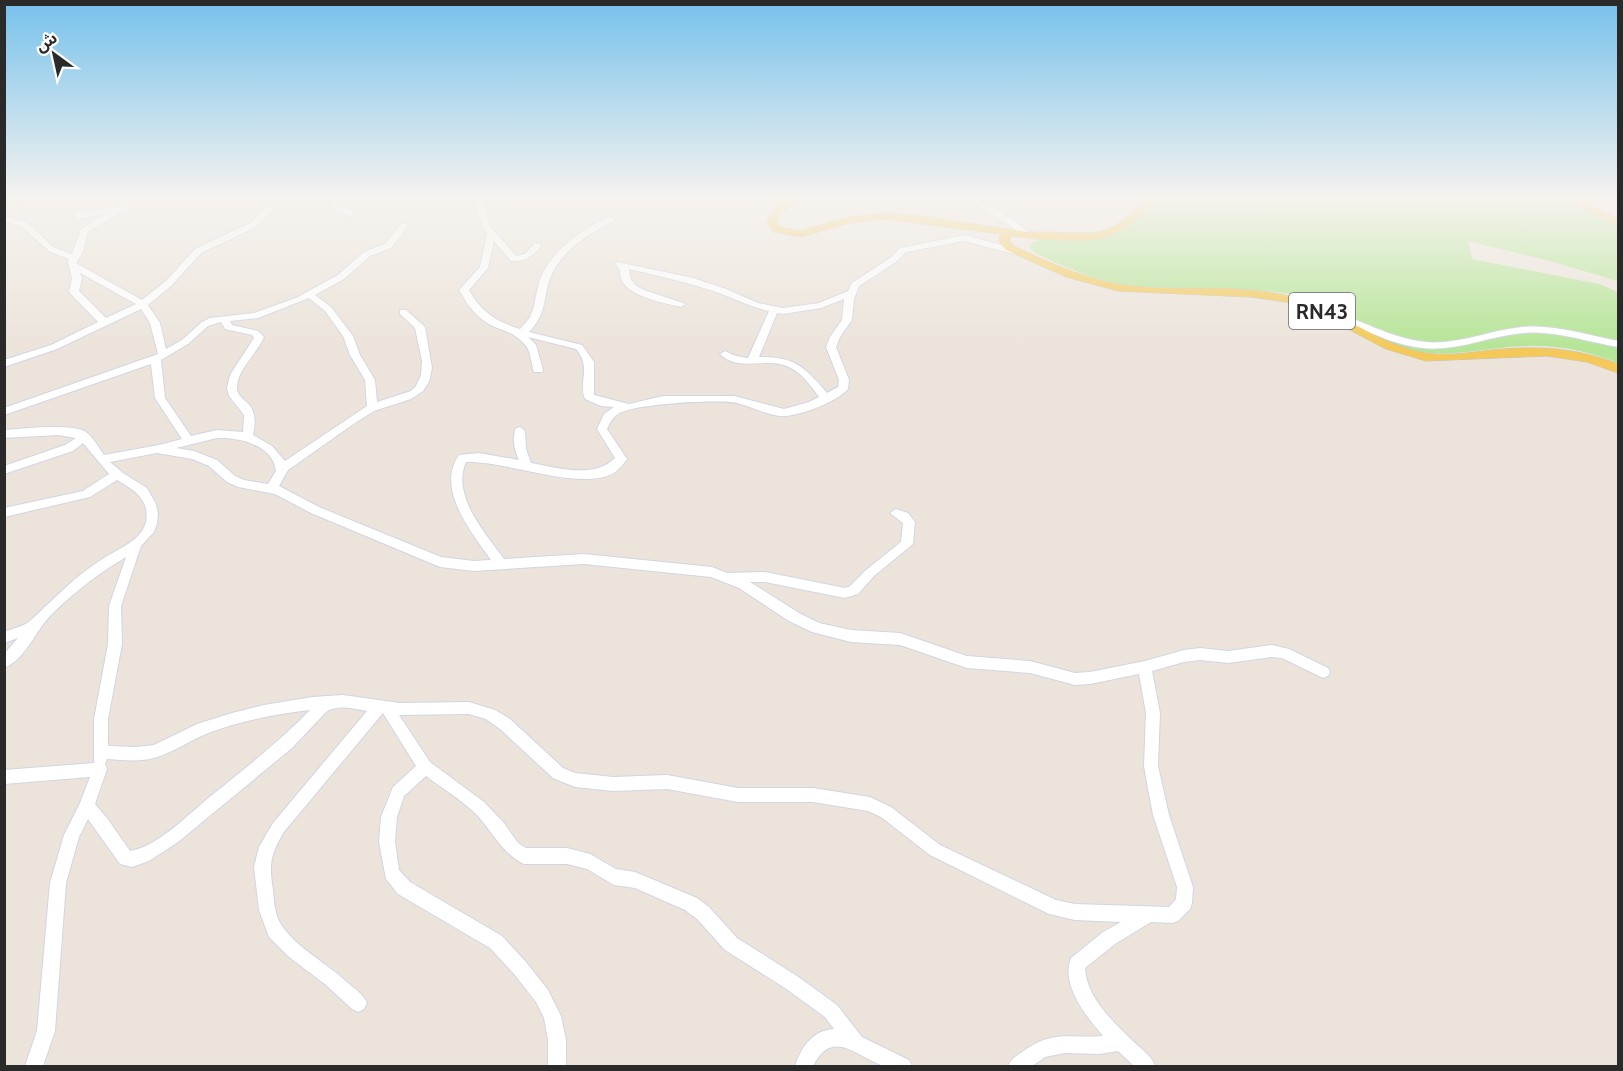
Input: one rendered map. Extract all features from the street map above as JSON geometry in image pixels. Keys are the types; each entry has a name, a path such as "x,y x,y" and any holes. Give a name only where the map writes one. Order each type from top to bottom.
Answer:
{"main road":[{"path":"1012,248 1018,251"},
{"path":"1014,248 1018,251"},
{"path":"1018,251 1022,248"},
{"name":"RN43","path":"1018,251 1076,276 1133,290 1270,296 1306,304 1375,340 1415,355 1452,357 1550,351 1594,359 1618,369"}],"street":[{"path":"49,248 143,304 155,322 160,398 189,441"},
{"path":"80,248 74,262 76,278 74,292 105,323"},
{"path":"4,364 54,347 143,304 169,283 198,251 204,248"},
{"path":"4,412 159,357 185,342 205,324 223,318 263,314 310,295 341,277 367,254 381,248"},
{"path":"488,248 484,268 464,291 479,314 518,331 579,347 587,355 590,363 589,397 602,402 635,407"},
{"path":"505,248 515,260 530,255 536,248"},
{"path":"518,331 538,316 545,280 552,264 569,248"},
{"path":"681,304 647,294 631,285 625,279 625,269 621,264 697,282 749,302 791,311 811,308 850,293 858,283 905,249 911,248"},
{"path":"999,248 1018,251"},
{"path":"501,564 462,509 458,484 458,465 461,460 468,457 581,475 601,473 619,463 620,456 604,436 602,429 612,412 670,399 704,401 734,399 784,413 827,399 844,387 831,347 847,320 850,293"},
{"path":"310,295 328,309 348,336 355,355 370,380 372,408"},
{"path":"752,361 774,309"},
{"path":"282,468 372,408 414,393 426,376 426,354 421,344 420,327 403,312"},
{"path":"1325,313 1350,319 1391,337 1424,345 1452,344 1523,330 1618,344"},
{"path":"223,318 228,327 258,335 256,346 240,368 232,385 234,395 249,413 248,435"},
{"path":"518,331 531,345 538,370"},
{"path":"725,354 738,361 793,365 827,399"},
{"path":"4,434 58,431 78,433 118,474 144,490 152,513 150,530 136,544 112,557 64,594 33,626 19,649 4,662"},
{"path":"520,431 518,446 527,465"},
{"path":"103,459 223,434 248,435 277,457 282,468 280,476 271,489"},
{"path":"4,470 69,448 84,437"},
{"path":"158,449 205,459 231,479 242,484 271,489 288,495 315,510 440,562 474,566 584,559 712,572 743,584 794,617 817,628 851,636 900,639 967,662 1030,667 1075,679 1108,676 1184,656 1200,654 1228,657 1272,651 1284,653 1323,672"},
{"path":"4,513 86,494 118,474"},
{"path":"728,578 765,577 845,593 854,590 870,573 907,544 910,531 909,522 904,516 896,513"},
{"path":"34,1066 46,1031 58,883 72,835 87,806 100,769 103,700 115,644 115,606 136,544"},
{"path":"4,638 33,626"},
{"path":"101,752 147,753 166,747 206,728 238,718 278,709 330,702 343,701 384,708 469,708 490,714 505,724 558,773 575,780 612,784 667,782 738,795 813,795 870,804 886,812 935,850 1055,908 1075,912 1172,915 1181,908 1185,897 1185,887 1161,815 1155,789 1151,766 1153,714 1145,667"},
{"path":"87,806 102,823 126,858 142,856 188,827 287,743 321,708 330,702"},
{"path":"384,708 425,766 479,807 499,828 513,848 524,856 567,856 590,862 614,877 635,880 691,904 703,913 731,944 791,982 831,1011 856,1044"},
{"path":"358,1004 332,979 295,951 275,931 267,910 262,867 267,847 278,828 384,708"},
{"path":"425,766 398,792 389,818 387,842 392,873 404,888 496,942 520,968 542,996 552,1016 557,1040 557,1066"},
{"path":"4,777 100,769"},
{"path":"1146,1066 1121,1042 1101,1018 1083,991 1077,964 1109,938 1148,915"},
{"path":"804,1066 812,1050 825,1039 832,1037 856,1044 903,1066"},
{"path":"1017,1066 1040,1050 1052,1046 1121,1042"}],"green space":[{"path":"1030,248 1470,248 1472,259 1599,284 1618,292 1618,363 1584,352 1548,346 1511,347 1461,353 1412,350 1381,339 1343,318 1349,315 1322,303 1294,295 1265,291 1175,288 1116,283 1075,271 1035,253"},
{"path":"1497,248 1618,248 1618,281"}]}
